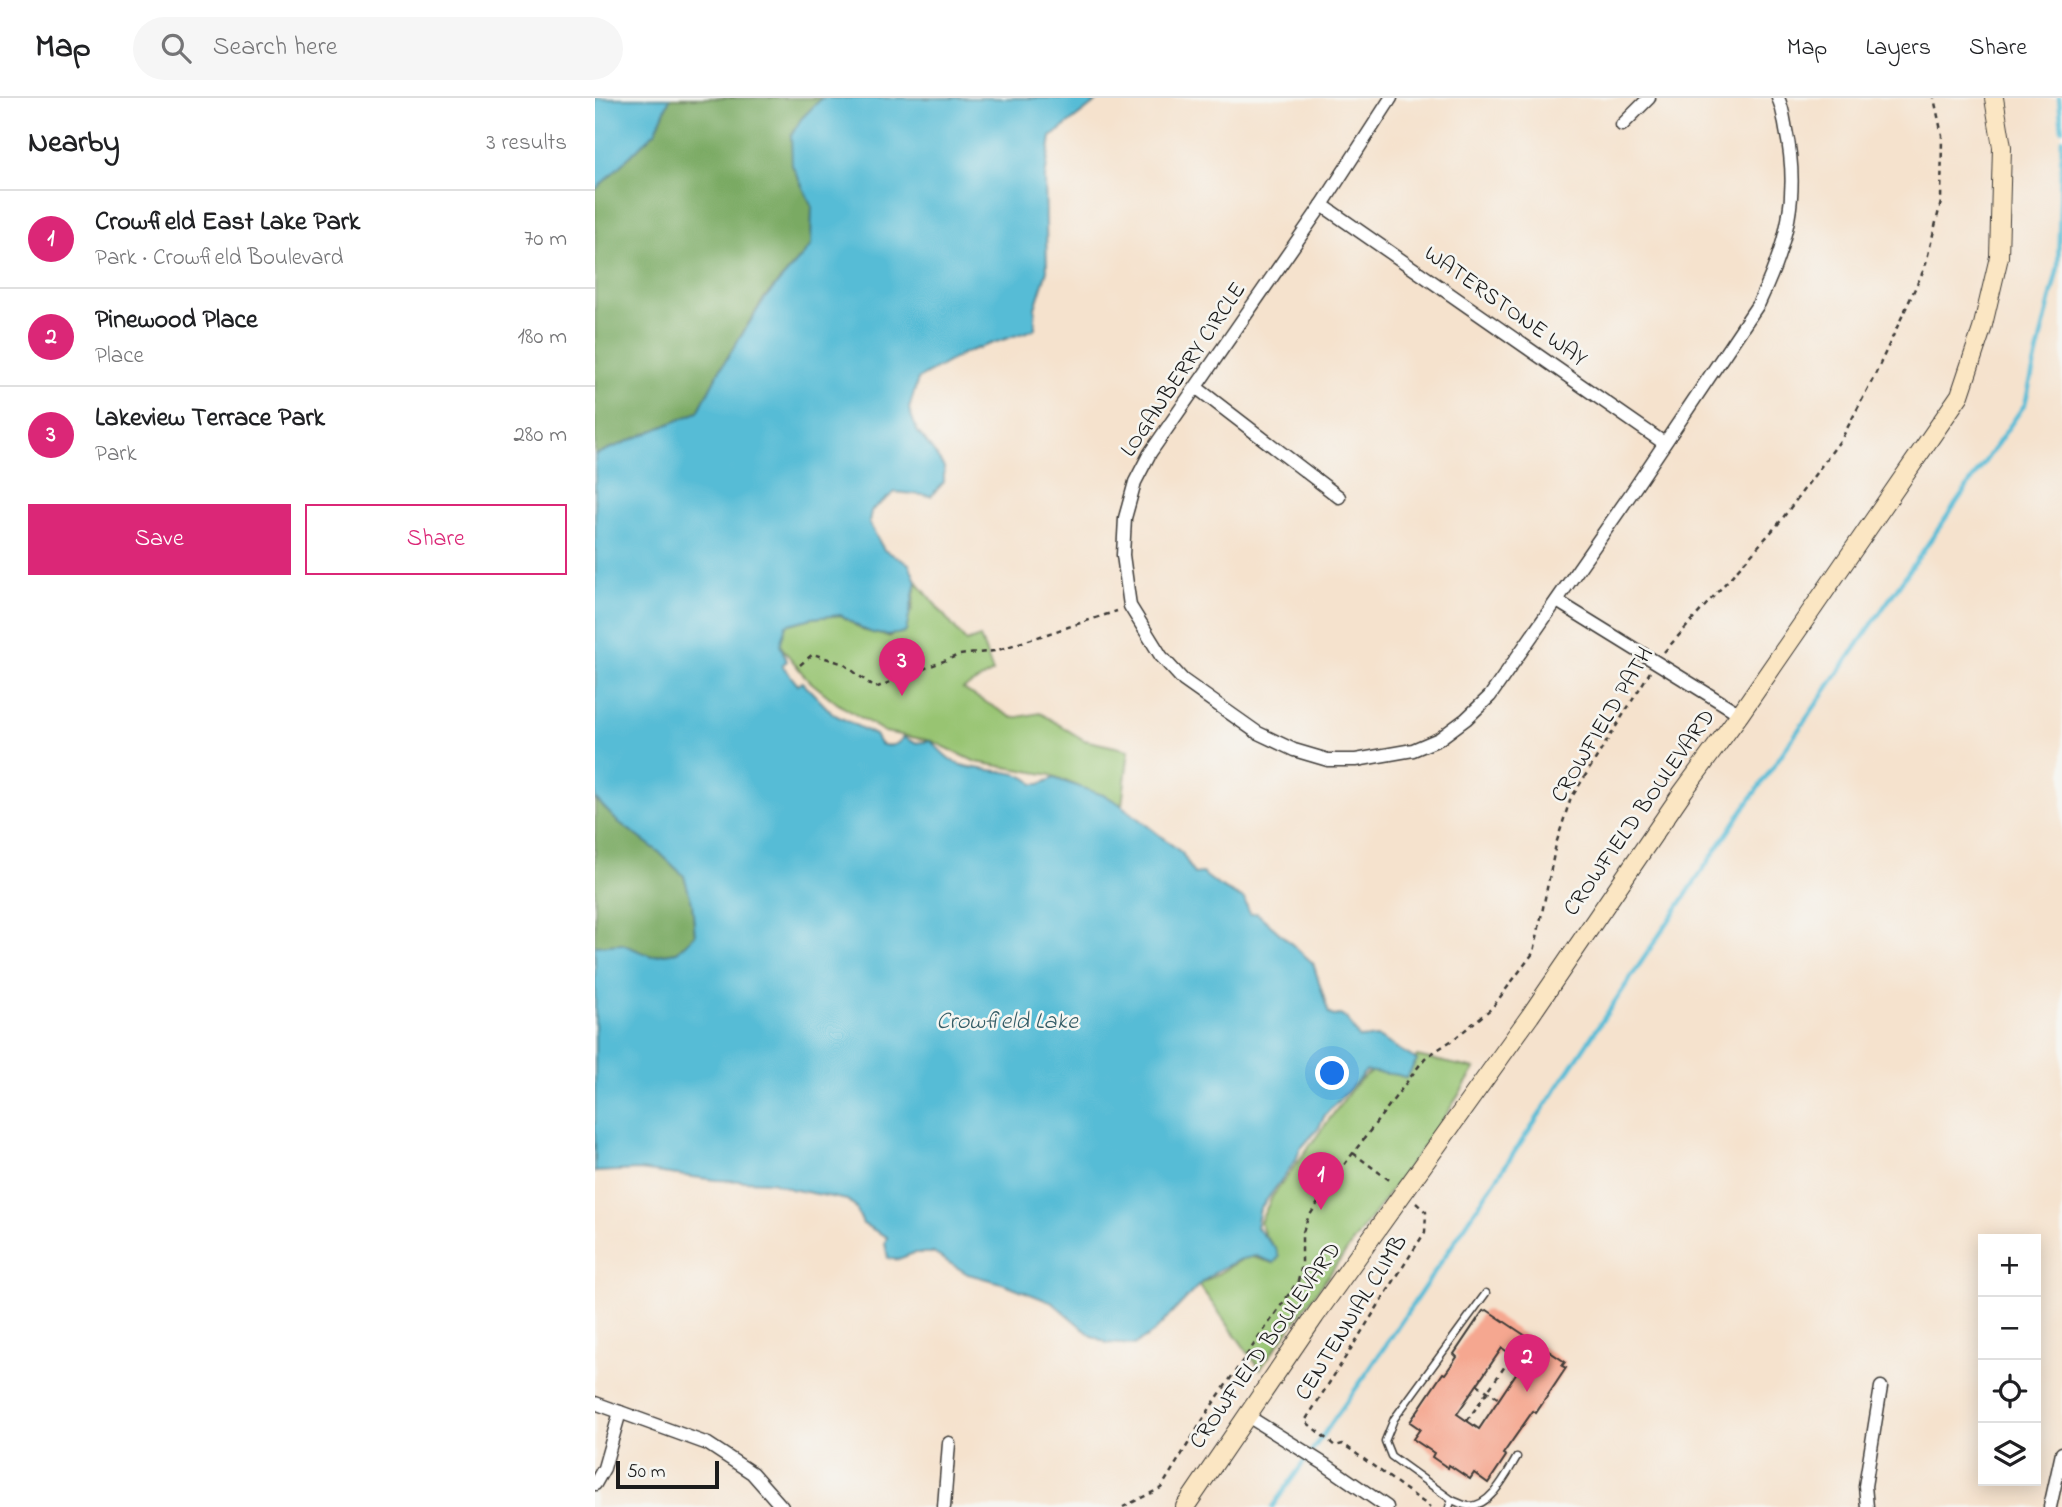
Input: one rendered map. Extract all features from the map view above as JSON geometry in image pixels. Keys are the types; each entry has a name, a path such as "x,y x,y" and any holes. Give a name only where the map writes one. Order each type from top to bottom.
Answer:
{"main road":[{"name":"CROWFIELD BOULEVARD","path":"1185,1507 1246,1415 1529,1016 1960,395 1982,328 1999,257 2002,147 1994,98"}],"street":[{"name":"LOGANBERRY CIRCLE","path":"1391,98 1322,205 1150,453 1135,482 1125,518 1123,555 1130,607 1161,656 1183,680 1258,733 1294,750 1328,760 1356,760 1413,750 1439,739 1466,719 1490,696 1557,601 1759,303 1775,270 1791,212 1791,153 1778,98"},
{"path":"1622,125 1649,98"},
{"name":"WATERSTONE WAY","path":"1322,205 1664,443"},
{"path":"1196,388 1339,497"},
{"path":"1557,601 1740,714"},
{"path":"1867,1507 1865,1486 1881,1387"},
{"path":"595,1403 708,1444 752,1473 782,1507"},
{"path":"595,1484 604,1468 620,1412"},
{"path":"1246,1415 1387,1507"},
{"path":"944,1507 949,1443"},
{"path":"2050,1507 2062,1453"}],"lane":[{"path":"1486,1293 1394,1419 1385,1441 1391,1456 1452,1500 1469,1506 1482,1504 1491,1496 1517,1457"},
{"path":"1449,1507 1452,1500"}],"path":[{"name":"CROWFIELD PATH","path":"1123,1507 1161,1488 1212,1405 1298,1281 1302,1265 1302,1235 1308,1218 1353,1153 1425,1058 1454,1039 1492,1008 1534,952 1556,845 1570,800 1657,662 1779,523 1842,438 1874,377 1925,267 1941,202 1942,135 1934,98"},
{"path":"800,665 813,654 844,664 875,688 959,655 995,651 1130,607"},
{"name":"CENTENNIAL CLIMB","path":"1353,1153 1426,1212 1425,1232 1305,1421 1335,1446 1343,1444 1430,1507"},
{"path":"1467,1421 1512,1356"},
{"path":"1477,1384 1499,1399"}],"green space":[{"path":"670,98 822,98 801,119 792,165 812,206 811,246 764,298 718,373 698,412 595,455 595,190 656,131"},
{"path":"916,581 966,642 980,637 993,672 963,689 1013,718 1040,713 1084,740 1129,750 1122,805 1051,775 976,762 932,741 885,732 838,704 807,679 780,645 785,625 812,618 841,615 862,630 890,637 912,610"},
{"path":"595,798 616,820 659,852 684,876 692,903 695,935 677,952 651,956 622,944 595,946"},
{"path":"1417,1056 1475,1069 1444,1118 1260,1369 1199,1285 1248,1256 1274,1263 1276,1249 1265,1236 1260,1222 1272,1197 1361,1079 1378,1070 1406,1077"}],"water":[{"path":"595,98 670,98 656,131 595,190"},
{"name":"Crowfield Lake","path":"822,98 1101,98 1051,137 1045,178 1047,270 1035,308 1035,329 964,353 918,379 909,409 917,431 944,467 944,482 931,496 895,492 871,511 869,523 884,550 909,564 916,581 906,632 887,635 871,632 841,615 812,618 786,625 780,645 787,661 782,665 798,685 802,682 833,714 875,735 880,744 893,745 903,737 915,743 931,741 949,758 964,766 1019,775 1033,784 1054,778 1117,802 1182,853 1194,874 1202,873 1219,886 1244,899 1250,914 1257,913 1313,963 1329,1014 1347,1019 1359,1038 1378,1037 1417,1060 1406,1078 1366,1071 1325,1115 1318,1129 1300,1149 1296,1160 1260,1209 1256,1227 1276,1249 1279,1257 1274,1263 1256,1256 1239,1260 1218,1270 1199,1285 1153,1333 1134,1345 1107,1343 1092,1336 1053,1303 1005,1284 968,1274 933,1253 914,1253 896,1260 888,1258 885,1243 887,1237 863,1224 855,1206 847,1200 791,1189 772,1182 716,1180 639,1170 595,1172 595,946 622,944 651,956 677,952 695,935 692,903 684,876 659,852 616,820 595,798 595,455 698,412 718,373 765,298 811,246 812,206 792,165 791,136 801,119"}],"building":[{"path":"1487,1310 1565,1362 1562,1366 1566,1368 1536,1413 1533,1411 1503,1454 1506,1456 1488,1483 1474,1473 1470,1479 1432,1457 1434,1453 1413,1439 1420,1429 1410,1422 1457,1357 1454,1354 1483,1311","holes":["1502,1348 1523,1363 1479,1429 1457,1414"]}],"waterway":[{"path":"2059,98 2062,129"},
{"path":"1272,1507 1369,1370 1738,817 2025,404 2058,267 2062,139"}],"place":[{"name":"Lakeview Terrace Park","path":"902,696"},
{"name":"Crowfield East Lake Park","path":"1321,1210"},
{"name":"Pinewood Place","path":"1527,1392"}]}
